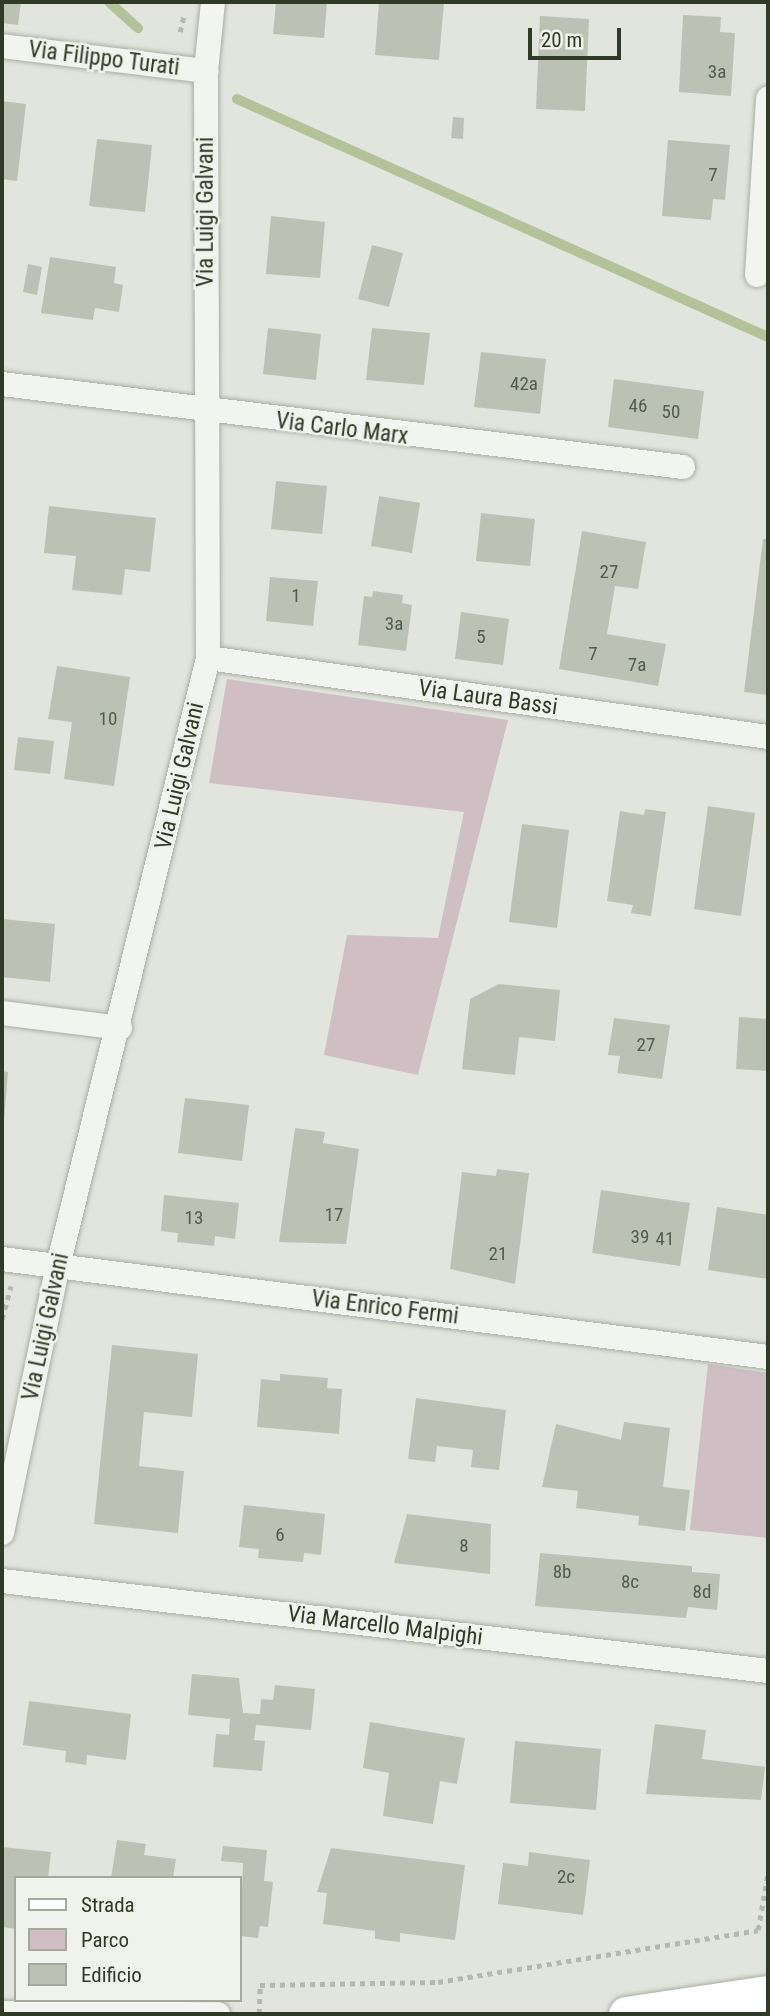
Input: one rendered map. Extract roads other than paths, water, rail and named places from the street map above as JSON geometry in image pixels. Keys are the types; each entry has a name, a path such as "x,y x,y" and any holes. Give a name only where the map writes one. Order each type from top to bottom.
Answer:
{"main road":[{"path":"626,2014 768,1993"}],"street":[{"name":"Via Luigi Galvani","path":"2,1533 58,1266 120,1028 208,659 205,413 206,72 213,2"},
{"name":"Via Filippo Turati","path":"2,46 206,72"},
{"path":"757,275 768,98"},
{"name":"Via Carlo Marx","path":"2,384 205,413 683,467"},
{"name":"Via Laura Bassi","path":"208,659 768,737"},
{"path":"2,1013 120,1028"},
{"name":"Via Enrico Fermi","path":"13,1261 768,1357"},
{"name":"Via Marcello Malpighi","path":"2,1581 768,1671"},
{"path":"2,2013 218,2014"}],"waterway":[{"path":"109,2 138,28"},
{"path":"237,99 768,337"}]}
